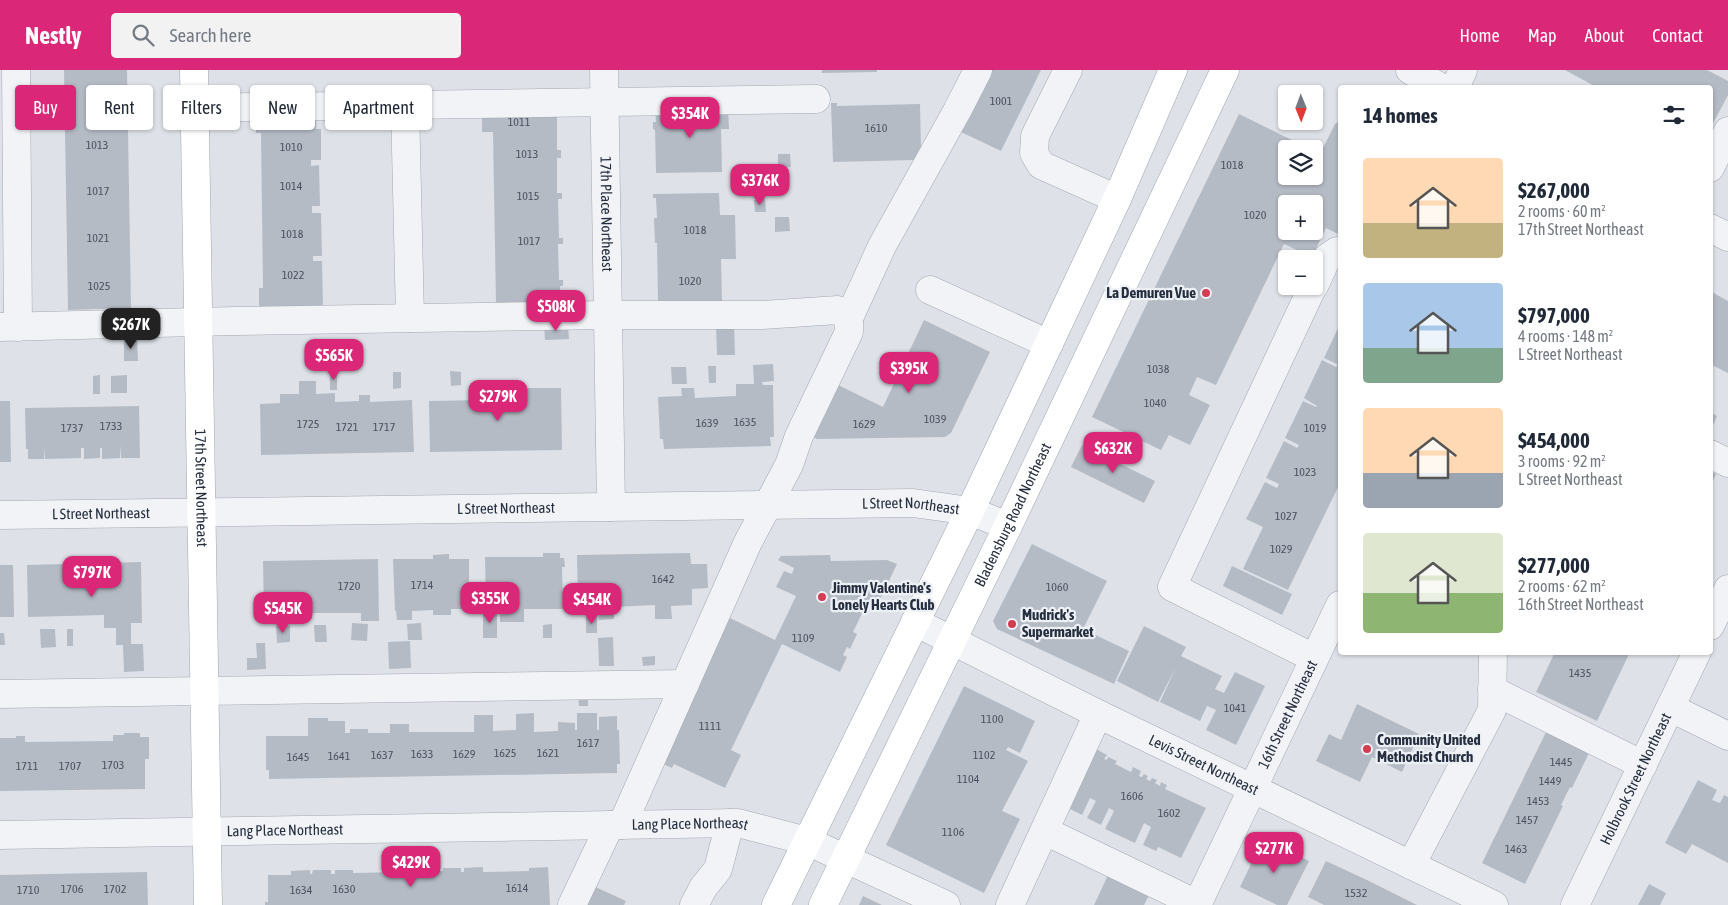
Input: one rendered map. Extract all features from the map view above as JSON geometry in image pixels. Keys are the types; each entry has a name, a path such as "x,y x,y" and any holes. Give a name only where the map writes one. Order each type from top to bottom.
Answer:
{"main road":[{"name":"17th Street Northeast","path":"194,70 194,85"},
{"path":"776,905 970,511 1117,199 1173,70"},
{"name":"Bladensburg Road Northeast","path":"823,905 953,641 1225,70"},
{"name":"17th Street Northeast","path":"195,130 208,905"}],"street":[{"path":"16,70 9,327 410,318 762,315 838,310 849,318"},
{"name":"17th Place Northeast","path":"604,70 611,507"},
{"path":"572,905 616,825 685,684 750,537 788,465 799,436 849,332 849,318 882,246 978,70"},
{"path":"1068,70 1035,136 1034,153 1041,165 1117,199"},
{"path":"1410,70 1437,85"},
{"path":"1456,85 1463,70"},
{"path":"432,105 816,99"},
{"path":"240,107 325,106"},
{"path":"405,130 410,318"},
{"path":"1713,162 1728,131"},
{"path":"1713,230 1728,237"},
{"path":"1323,267 1327,258 1338,252"},
{"path":"930,290 1049,344"},
{"path":"1310,295 1172,587 1314,658"},
{"path":"1713,456 1728,464"},
{"name":"L Street Northeast","path":"0,516 913,502 970,511 1008,526"},
{"path":"1713,620 1728,589"},
{"name":"16th Street Northeast","path":"1197,905 1338,609"},
{"name":"Levis Street Northeast","path":"915,622 1098,714 1494,905"},
{"path":"1411,865 1492,710 1493,655"},
{"name":"Holbrook Street Northeast","path":"1575,905 1697,655"},
{"path":"0,694 685,684"},
{"path":"1492,690 1643,765"},
{"path":"1671,708 1728,736"},
{"path":"1010,905 1098,714"},
{"path":"694,905 703,888 718,869 730,823"},
{"name":"Lang Place Northeast","path":"0,835 738,823 807,841 946,905"},
{"path":"1044,830 1197,905"}],"building":[{"path":"64,70 127,70 127,85 86,85 86,130 128,130 131,308 68,310 65,130 76,130 76,85 64,85"},
{"path":"822,70 877,70 877,72 822,73"},
{"path":"992,70 1041,70 1001,151 961,132"},
{"path":"1565,70 1707,70 1728,81 1728,95 1713,123 1713,85 1592,85"},
{"path":"831,103 837,103 837,106 920,104 921,149 915,160 833,162"},
{"path":"728,107 729,129 721,129 722,172 656,173 655,130 653,129 653,122 656,122 655,109"},
{"path":"557,110 557,150 561,150 561,158 557,158 557,193 562,193 562,199 558,199 559,238 563,238 563,244 558,244 559,280 563,280 563,286 560,286 560,303 496,305 493,132 482,132 482,112"},
{"path":"316,114 316,129 321,129 321,160 311,160 311,166 319,165 320,206 312,206 312,213 321,213 322,256 313,256 313,261 322,261 323,309 259,310 259,288 263,288 261,133 256,133 256,130 315,130"},
{"path":"1239,114 1292,140 1278,140 1278,185 1323,185 1323,148 1335,124 1338,122 1338,234 1326,228 1323,234 1323,195 1278,195 1278,240 1320,240 1315,250 1297,250 1284,244 1281,250 1278,250 1278,256 1216,385 1197,377 1189,395 1210,405 1190,445 1169,435 1161,450 1092,417"},
{"path":"778,154 790,154 791,167 778,168"},
{"path":"719,193 720,215 735,215 736,259 721,259 722,301 658,302 657,243 655,243 654,218 657,218 656,198 653,198 653,194"},
{"path":"765,199 766,212 755,212 754,200"},
{"path":"775,217 789,217 790,231 775,232"},
{"path":"1713,293 1728,301 1728,373 1713,366"},
{"path":"924,320 990,352 951,433 945,437 817,439 807,434 832,382 883,407"},
{"path":"568,324 569,339 545,340 544,325"},
{"path":"734,325 735,355 717,355 716,326"},
{"path":"1338,328 1338,487 1288,590 1243,569 1263,527 1246,519 1265,482 1277,488 1279,484 1266,478 1284,441 1297,448 1299,445 1285,438 1303,401 1317,406 1304,398 1322,360 1337,366 1337,364 1324,358"},
{"path":"137,338 138,361 124,361 124,339"},
{"path":"773,364 774,381 762,382 763,385 773,385 774,437 770,437 771,446 664,449 663,439 660,439 658,397 682,396 681,388 694,388 695,398 736,396 736,384 754,384 753,365"},
{"path":"708,366 716,366 716,383 709,383"},
{"path":"671,367 686,367 687,384 672,384"},
{"path":"450,371 461,372 461,385 451,386"},
{"path":"330,372 337,372 337,390 330,390"},
{"path":"393,372 401,372 401,388 393,389"},
{"path":"100,375 100,394 93,394 93,376"},
{"path":"127,375 127,393 111,393 111,376"},
{"path":"299,381 316,381 316,394 335,393 335,402 359,401 359,395 370,395 370,402 412,400 414,452 261,455 260,404 280,403 280,394 299,394"},
{"path":"486,384 501,384 501,400 504,400 504,384 517,384 517,400 524,400 524,388 561,388 562,450 430,452 429,401 486,400"},
{"path":"0,401 10,401 11,462 0,462"},
{"path":"139,406 140,458 121,458 120,445 120,458 102,459 102,448 100,448 100,458 84,459 84,448 81,448 81,458 45,459 45,448 44,459 28,459 25,408"},
{"path":"1713,414 1717,416 1713,425"},
{"path":"1082,445 1155,481 1144,503 1071,467"},
{"path":"1032,544 1107,581 1083,629 1129,651 1114,684 997,629 993,621"},
{"path":"543,553 560,553 560,558 564,558 565,567 562,567 563,609 524,609 524,622 500,622 500,608 486,608 485,557 543,557"},
{"path":"690,553 691,564 707,564 708,588 692,589 692,605 671,606 672,619 655,619 655,605 614,607 614,619 599,620 599,607 578,607 577,555"},
{"path":"449,554 449,559 469,559 469,609 451,609 451,615 433,615 433,610 412,611 412,620 397,620 393,559 433,559 433,555"},
{"path":"830,555 831,561 887,560 897,564 877,606 868,601 853,632 857,634 850,649 847,647 843,655 847,657 840,672 782,644 731,750 741,755 725,788 674,764 672,768 661,763 730,618 775,640 796,596 776,587 784,571 792,574 794,568 778,560 781,556"},
{"path":"378,559 379,621 361,621 361,613 264,613 263,561"},
{"path":"141,562 142,623 131,623 131,644 143,644 144,671 124,672 123,645 116,645 116,628 104,628 104,615 28,617 27,565"},
{"path":"0,565 13,565 14,617 0,617"},
{"path":"1232,566 1292,594 1282,615 1223,586"},
{"path":"483,610 497,610 497,638 483,638"},
{"path":"586,617 597,617 597,633 586,633"},
{"path":"352,623 368,624 367,641 351,640"},
{"path":"421,623 422,640 408,640 407,624"},
{"path":"552,624 552,638 543,638 543,625"},
{"path":"314,625 326,625 327,642 315,642"},
{"path":"276,626 290,626 290,642 277,643"},
{"path":"1144,626 1186,647 1181,656 1222,676 1215,689 1224,693 1235,672 1265,686 1236,745 1206,730 1216,710 1207,706 1200,721 1160,702 1176,667 1158,702 1117,681"},
{"path":"40,629 55,629 56,647 41,648"},
{"path":"67,629 73,629 73,646 67,646"},
{"path":"0,633 4,633 5,645 0,645"},
{"path":"613,637 614,666 599,666 598,638"},
{"path":"410,641 411,668 389,669 388,642"},
{"path":"256,643 265,643 266,669 247,670 247,658 257,658"},
{"path":"1554,655 1629,655 1597,721 1536,692"},
{"path":"655,656 655,665 643,666 642,657"},
{"path":"964,686 1035,721 1020,753 1008,747 1006,750 1028,761 1002,811 1020,819 984,893 886,845"},
{"path":"578,694 588,694 588,706 579,706"},
{"name":"Community United Methodist Church","path":"1357,704 1419,734 1402,772 1372,757 1360,782 1316,761 1329,734 1341,740"},
{"path":"534,713 534,732 558,731 558,722 575,723 575,730 577,730 577,713 597,713 597,730 599,730 599,717 617,716 620,764 617,764 617,773 269,779 269,770 266,770 266,736 308,736 308,718 328,718 328,721 345,721 345,733 350,733 350,729 368,729 368,733 390,733 390,724 409,724 409,732 474,732 474,715 493,715 493,731 516,730 516,714"},
{"path":"1548,728 1589,753 1572,788 1570,787 1561,805 1563,806 1525,884 1482,863"},
{"path":"124,733 140,733 140,737 149,737 149,759 145,759 145,789 0,791 0,738 25,736 25,742 113,741 113,735 124,735"},
{"path":"1096,749 1107,755 1104,759 1107,760 1108,757 1117,761 1115,764 1131,772 1133,767 1141,771 1139,776 1142,777 1144,774 1148,776 1146,779 1150,781 1152,778 1157,780 1155,783 1160,786 1161,782 1167,785 1165,789 1206,808 1181,858 1158,847 1156,851 1143,845 1151,827 1144,823 1135,843 1105,829 1114,811 1109,808 1101,825 1087,818 1096,801 1090,798 1082,815 1070,809"},
{"path":"1698,780 1717,790 1712,800 1720,803 1724,795 1728,797 1728,863 1692,844 1686,854 1665,843"},
{"path":"1263,839 1309,861 1287,905 1277,905 1240,887"},
{"path":"1326,861 1417,905 1324,905 1308,897"},
{"path":"483,867 483,872 529,871 529,868 548,867 550,905 265,905 265,902 268,902 268,875 291,875 291,871 310,870 310,874 312,874 313,870 331,870 331,874 335,874 335,870 353,870 353,873 399,872 399,869 418,869 418,872 421,872 421,868 440,868 440,871 443,871 443,868 461,868 461,872 464,872 464,868"},
{"path":"1110,871 1151,891 1144,905 1094,905"},
{"path":"147,872 148,905 0,905 0,875"},
{"path":"589,884 626,901 624,905 579,905"},
{"path":"1649,884 1666,893 1660,905 1638,905"},
{"path":"863,896 882,905 859,905"}],"place":[{"name":"La Demuren Vue","path":"1206,293"},
{"name":"Jimmy Valentine's Lonely Hearts Club","path":"822,597"},
{"name":"Mudrick's Supermarket","path":"1012,624"},
{"name":"Community United Methodist Church","path":"1367,749"}]}
